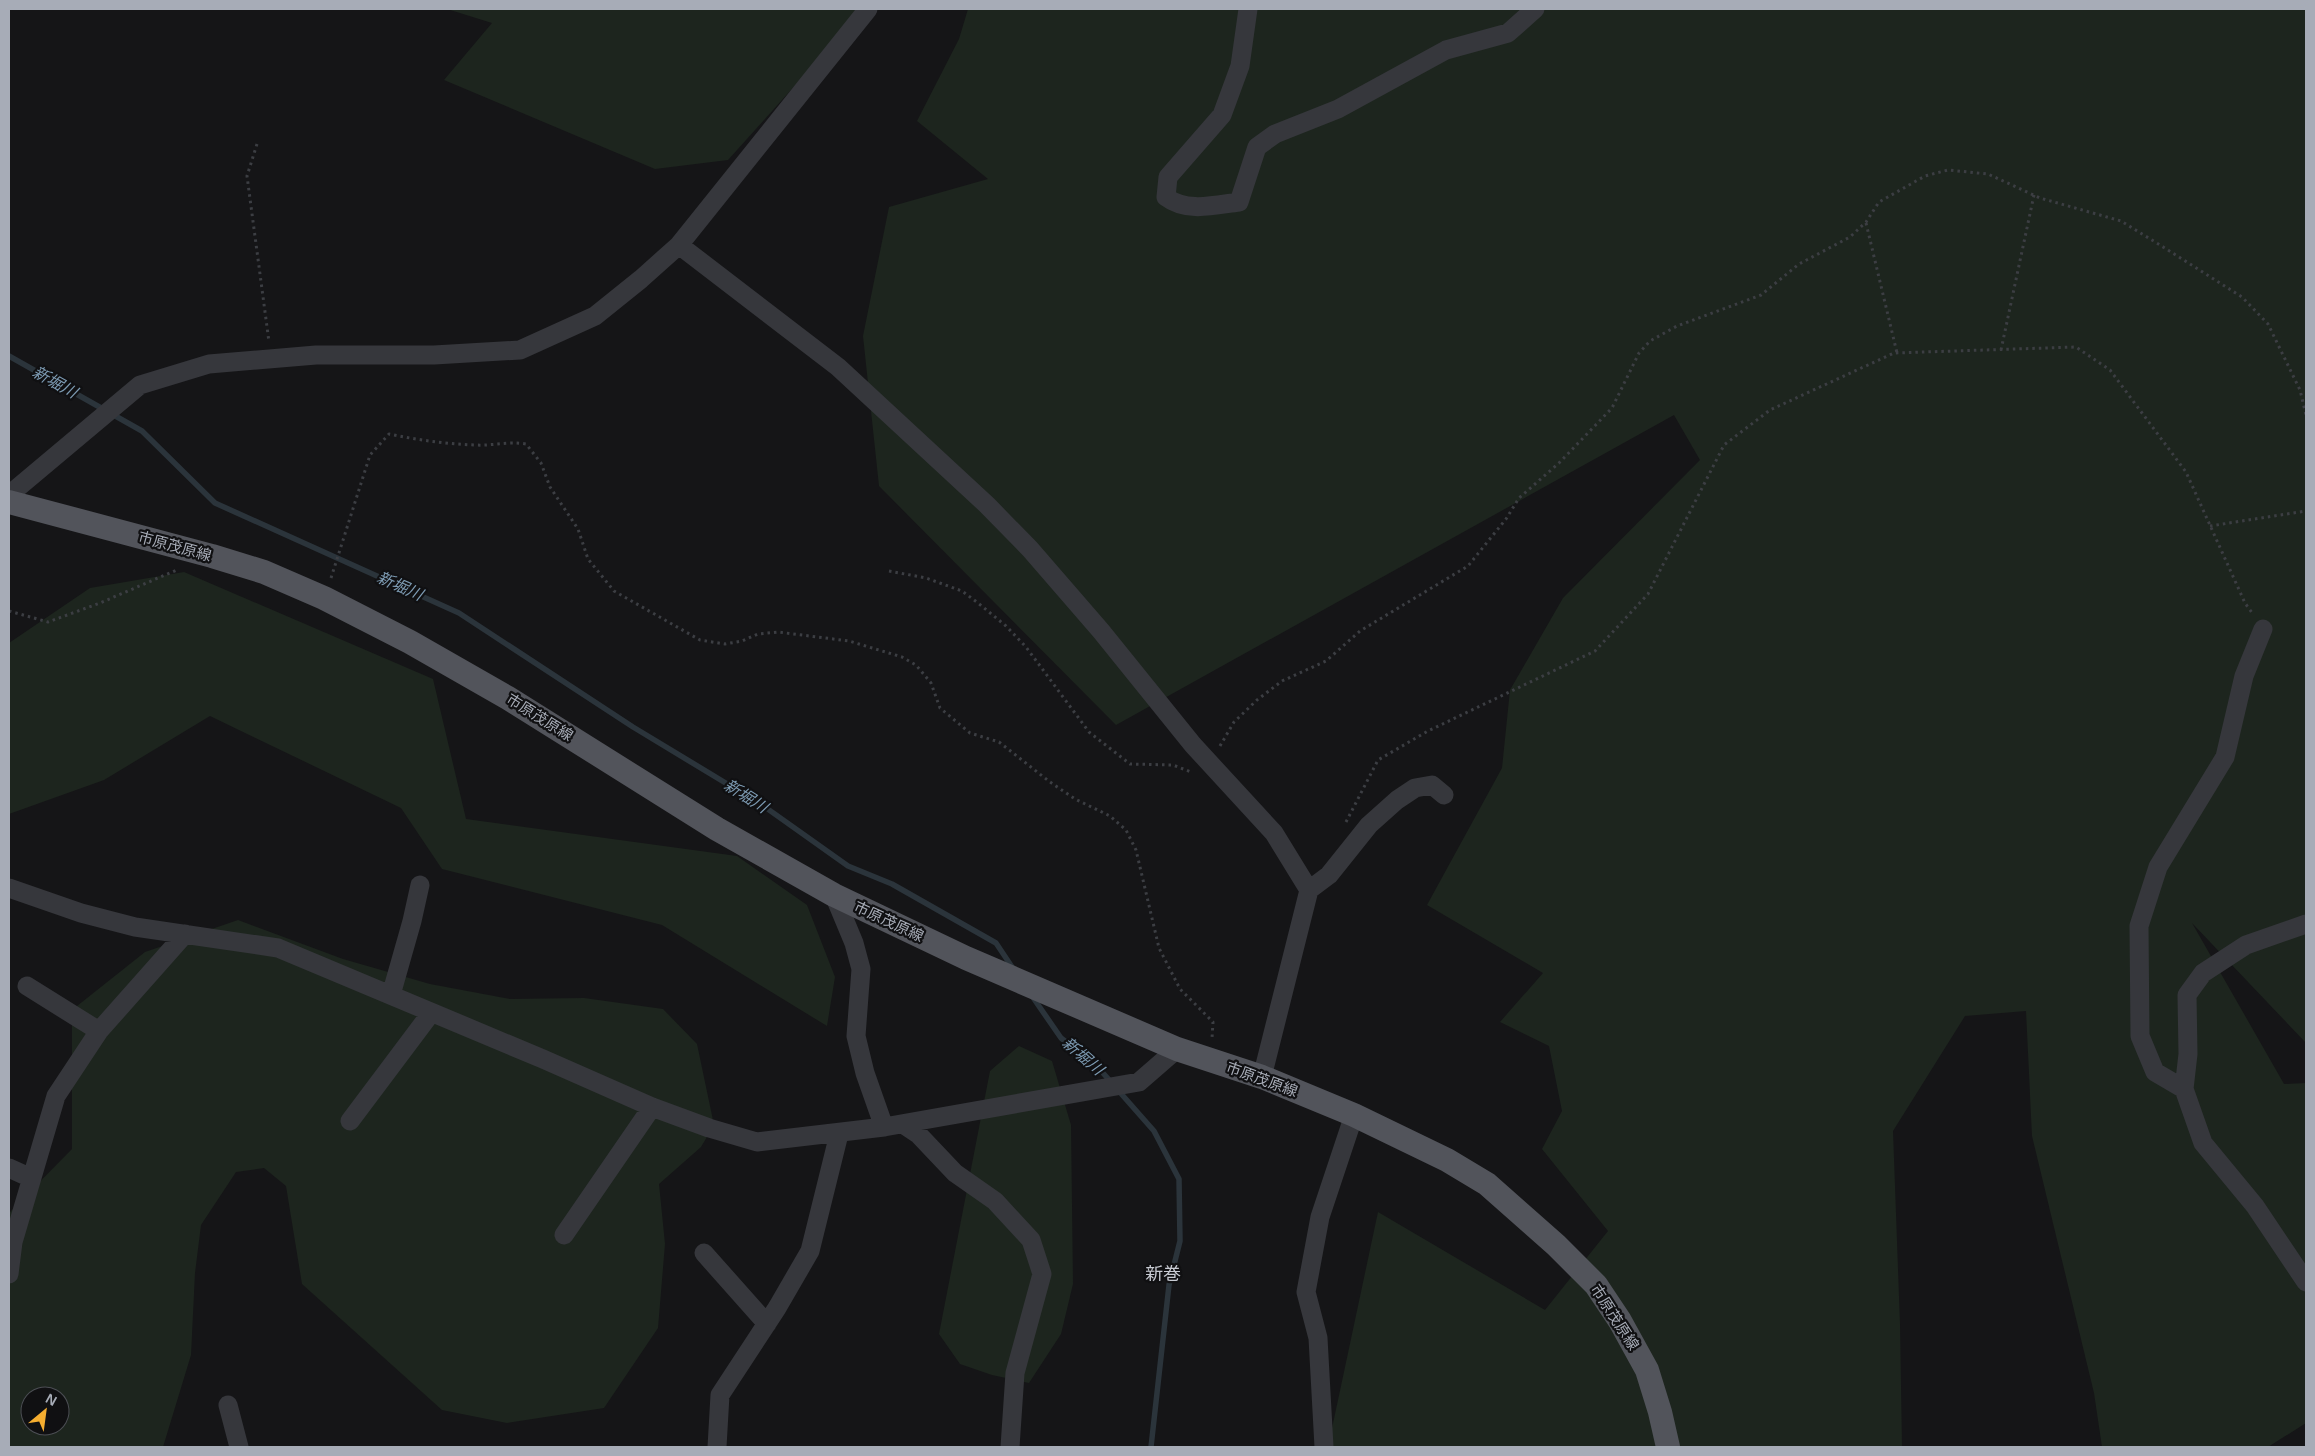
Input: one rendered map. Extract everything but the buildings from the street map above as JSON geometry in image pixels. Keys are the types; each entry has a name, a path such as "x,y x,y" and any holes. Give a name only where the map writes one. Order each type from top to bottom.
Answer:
{"main road":[{"name":"市原茂原線","path":"9,502 212,556 264,572 324,598 410,642 500,693 717,829 834,895 966,958 1177,1049 1262,1076 1354,1115 1446,1160 1487,1184 1550,1240 1596,1285 1620,1321 1647,1370 1668,1447"}],"street":[{"path":"9,495 140,385 209,364 271,357 316,354 434,355 520,350 595,316 641,280 679,245 868,9"},
{"path":"1248,9 1240,66 1222,115 1168,177 1166,197 1175,203 1196,207 1239,202 1257,148 1275,134 1338,109 1446,50 1508,33 1535,9"},
{"path":"679,245 838,367 987,504 1030,548 1088,616 1203,768 1274,833 1309,890"},
{"path":"2184,1089 2155,1072 2140,1036 2139,926 2158,866 2226,757 2244,676 2262,629"},
{"path":"1262,1076 1309,890 1330,875 1370,825 1397,800 1414,788 1432,786 1444,795"},
{"path":"391,995 420,885"},
{"path":"9,888 80,913 135,927 278,948 544,1059 652,1107 708,1128 757,1142 839,1134 894,1126 1139,1082 1177,1049"},
{"path":"834,895 854,943 861,969 856,1036 865,1073 894,1126 918,1134 955,1173 995,1201 1031,1240 1042,1274 1015,1373 1010,1447"},
{"path":"2306,924 2246,945 2203,973 2187,995 2188,1054 2184,1089 2203,1142 2255,1206 2306,1282"},
{"path":"9,1274 13,1242 56,1096 99,1031 185,934"},
{"path":"28,986 99,1031"},
{"path":"350,1121 431,1013"},
{"path":"564,1235 652,1107"},
{"path":"1324,1447 1318,1338 1306,1292 1320,1216 1354,1115"},
{"path":"717,1447 720,1395 767,1324 810,1251 839,1134"},
{"path":"9,1168 31,1178"},
{"path":"704,1253 767,1324"},
{"path":"228,1405 239,1447"}],"path":[{"path":"258,144 247,176 271,357"},
{"path":"889,571 935,582 962,591 978,603 1006,626 1026,648 1089,732 1130,764 1203,768 1234,722 1257,700 1282,681 1326,661 1360,631 1468,566 1506,519 1519,498 1559,463 1612,408 1639,353 1650,341 1677,326 1761,295 1799,264 1850,237 1866,222 1879,202 1925,176 1948,170 1988,174 2034,195 2121,221 2242,297 2268,324 2300,390 2306,414"},
{"path":"2001,350 2034,195"},
{"path":"1866,222 1897,353"},
{"path":"1342,830 1378,760 1428,731 1595,652 1648,594 1724,445 1770,410 1897,353 2076,347 2110,370 2186,472 2245,603 2262,629"},
{"path":"324,598 370,455 390,434 430,442 478,446 510,442 526,444 541,463 550,487 578,529 588,559 614,591 700,640 725,644 742,641 758,634 778,632 848,641 902,657 916,665 931,683 940,708 970,733 999,742 1050,782 1075,798 1110,816 1126,830 1136,850 1159,948 1180,989 1213,1022 1212,1060"},
{"path":"2210,526 2306,511"},
{"path":"9,611 48,622 100,603 121,592 212,556"}],"shaded area":[{"path":"447,9 857,9 851,23 728,160 655,169 444,80 492,23"},
{"path":"968,9 2306,9 2306,1043 2192,923 2284,1084 2306,1083 2306,1423 2268,1447 2102,1447 2094,1393 2032,1136 2026,1011 1965,1016 1893,1131 1900,1324 1902,1447 1328,1447 1378,1212 1545,1310 1608,1231 1542,1149 1562,1111 1549,1046 1500,1022 1543,973 1427,905 1502,768 1510,690 1563,598 1700,460 1674,415 1116,725 879,486 863,336 889,207 988,179 917,121 959,39"},
{"path":"184,572 433,679 466,819 737,856 807,905 835,977 827,1026 662,925 442,869 401,808 210,716 104,780 9,814 9,643 90,588"},
{"path":"238,920 343,959 430,984 510,999 584,998 663,1009 697,1044 714,1125 701,1147 659,1184 665,1244 658,1328 604,1408 507,1423 442,1410 302,1284 286,1186 264,1168 236,1172 201,1225 195,1273 191,1355 163,1447 9,1447 9,1213 72,1149 72,1010 145,952"},
{"path":"1019,1046 1052,1061 1071,1125 1073,1284 1061,1334 1029,1383 992,1375 960,1364 939,1334 990,1071"}],"waterway":[{"name":"新堀川","path":"9,356 142,431 215,503 459,613 633,727 762,805 848,866 892,884 996,943 1014,970"},
{"name":"新堀川","path":"1032,996 1061,1038 1095,1064 1111,1082"},
{"name":"新堀川","path":"1117,1089 1154,1131 1179,1179 1180,1241 1169,1285 1151,1447"}],"district":[{"name":"新巻","path":"1163,1274"}]}
